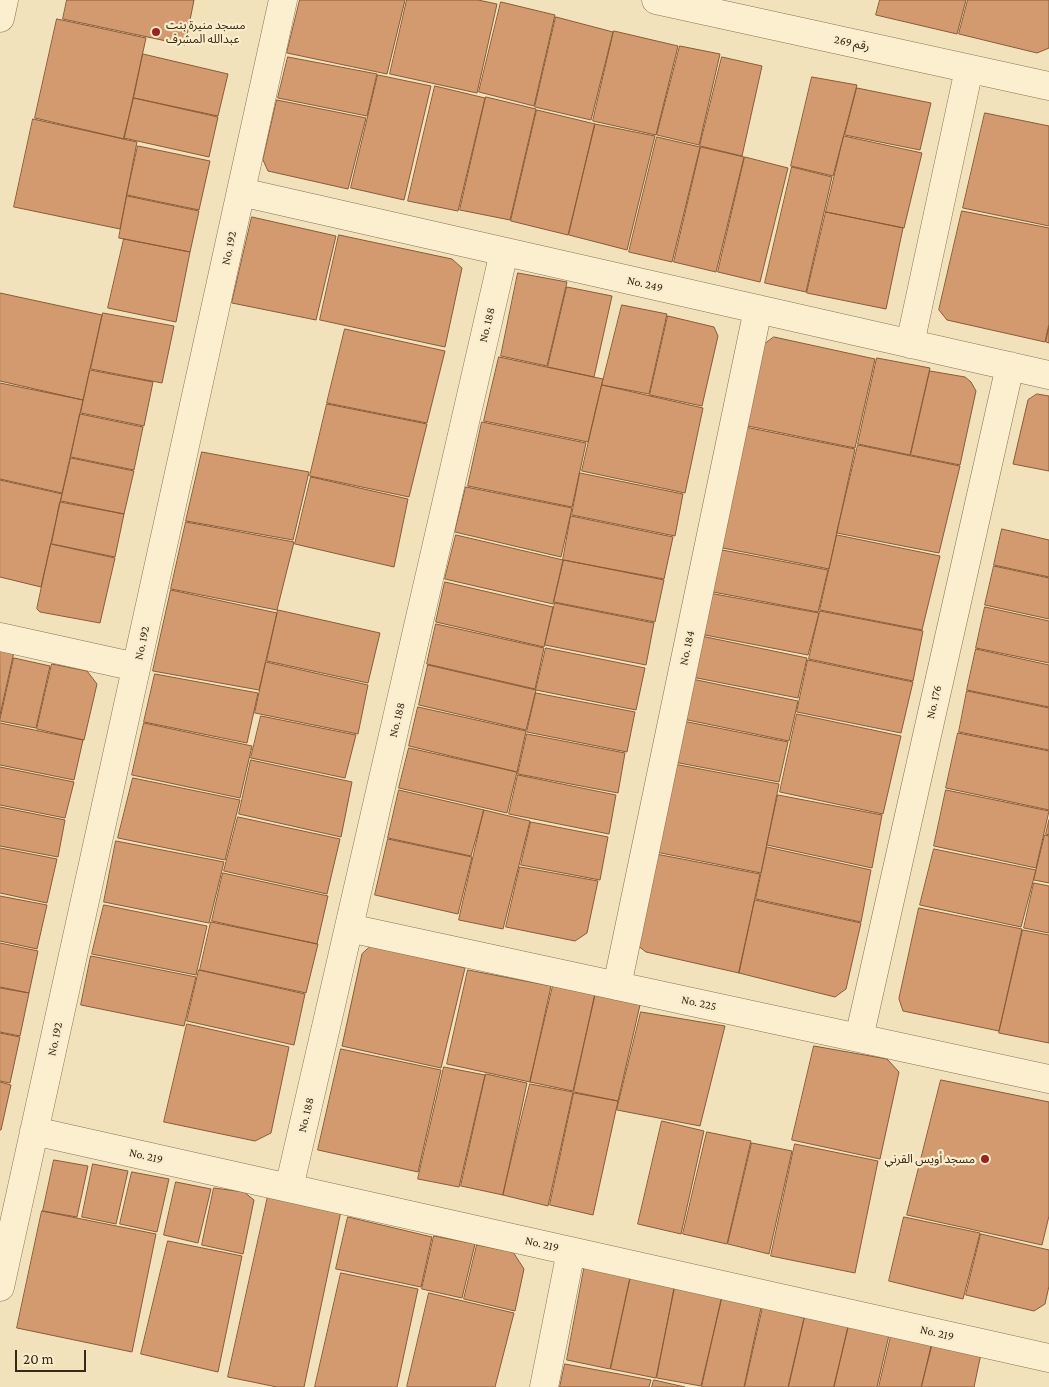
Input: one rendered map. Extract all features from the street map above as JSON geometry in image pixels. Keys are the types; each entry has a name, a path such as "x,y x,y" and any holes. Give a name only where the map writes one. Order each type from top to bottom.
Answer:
{"street":[{"path":"0,18 4,0"},
{"name":"No. 192","path":"0,1287 283,0"},
{"name":"رقم 269","path":"656,0 1049,86"},
{"path":"910,344 969,69"},
{"name":"No. 249","path":"241,192 1049,375"},
{"name":"No. 188","path":"289,1188 504,252"},
{"name":"No. 184","path":"617,986 758,309"},
{"name":"No. 176","path":"859,1038 1010,366"},
{"path":"0,637 136,667"},
{"name":"No. 225","path":"349,928 1049,1079"},
{"name":"No. 219","path":"34,1131 1049,1358"},
{"path":"544,1387 571,1251"}],"building":[{"name":"مسجد منيرة بنت عبدالله المشرف","path":"67,0 194,0 185,45 63,19"},
{"path":"300,0 405,0 387,74 287,53"},
{"path":"407,0 478,0 497,4 477,93 390,74"},
{"path":"880,0 966,0 957,34 876,15"},
{"path":"968,0 1049,0 1049,48 1037,53 959,34"},
{"path":"501,2 555,15 534,106 479,92"},
{"path":"556,17 613,32 591,120 535,107"},
{"path":"57,19 146,38 124,139 35,118"},
{"path":"614,31 678,46 656,135 593,121"},
{"path":"680,46 720,54 699,145 657,135"},
{"path":"143,54 228,74 218,116 134,98"},
{"path":"288,57 377,74 367,116 278,98"},
{"path":"722,57 762,66 742,156 700,146"},
{"path":"378,75 431,86 404,200 351,188"},
{"path":"812,77 857,85 833,176 791,166"},
{"path":"435,86 485,98 458,211 408,201"},
{"path":"857,88 931,103 920,150 845,135"},
{"path":"486,97 536,109 510,220 460,210"},
{"path":"134,98 218,117 209,157 124,138"},
{"path":"277,100 366,118 348,189 268,171 263,160"},
{"path":"537,110 595,124 568,235 511,221"},
{"path":"985,113 1049,126 1049,226 963,208"},
{"path":"33,119 137,142 120,229 14,207"},
{"path":"595,124 655,136 627,250 569,235"},
{"path":"844,136 922,153 904,228 826,212"},
{"path":"657,137 700,147 672,262 629,252"},
{"path":"138,146 210,161 199,210 127,195"},
{"path":"701,147 744,157 716,272 674,262"},
{"path":"745,157 788,168 760,282 718,272"},
{"path":"792,167 832,177 806,292 765,283"},
{"path":"127,196 199,211 190,252 119,238"},
{"path":"962,211 1049,228 1049,324 1045,342 947,320 939,310"},
{"path":"826,212 903,228 886,309 807,293"},
{"path":"252,217 336,236 316,320 232,303"},
{"path":"339,235 452,259 462,268 445,347 320,320"},
{"path":"124,239 190,252 176,322 108,308"},
{"path":"518,273 567,282 547,366 501,356"},
{"path":"567,287 612,296 594,377 548,367"},
{"path":"0,293 102,315 83,400 0,381"},
{"path":"622,305 667,314 649,394 602,385"},
{"path":"103,313 174,326 162,383 91,369"},
{"path":"668,316 714,327 718,336 702,406 650,395"},
{"path":"1049,327 1049,343 1046,342"},
{"path":"345,329 445,351 427,423 327,403"},
{"path":"774,337 875,359 855,448 743,425 758,349"},
{"path":"499,357 603,379 588,442 484,421"},
{"path":"877,358 930,368 910,455 858,444"},
{"path":"90,370 153,382 144,426 81,413"},
{"path":"930,371 965,377 971,382 976,391 960,465 911,455"},
{"path":"0,383 83,400 62,493 0,479"},
{"path":"602,385 703,408 685,493 582,471"},
{"path":"1037,394 1049,396 1049,471 1013,464 1028,400"},
{"path":"327,404 427,424 409,497 310,476"},
{"path":"80,414 143,427 134,470 71,457"},
{"path":"482,422 586,443 572,507 468,486"},
{"path":"745,427 855,449 829,569 718,547"},
{"path":"858,445 960,466 939,553 837,533"},
{"path":"202,452 309,472 293,540 186,521"},
{"path":"71,458 134,471 124,514 61,501"},
{"path":"580,473 683,494 675,536 572,515"},
{"path":"311,477 408,499 394,567 295,544"},
{"path":"0,480 62,494 41,587 0,577"},
{"path":"466,487 572,508 561,557 455,532"},
{"path":"60,502 124,514 115,557 52,544"},
{"path":"571,516 673,537 664,579 563,560"},
{"path":"186,522 294,542 277,610 171,589"},
{"path":"1002,529 1049,540 1049,577 994,565"},
{"path":"456,535 563,560 553,604 445,579"},
{"path":"837,535 940,556 922,630 820,610"},
{"path":"51,544 115,558 100,623 40,612 37,609"},
{"path":"717,549 828,570 818,612 708,591"},
{"path":"564,560 664,580 655,622 554,602"},
{"path":"994,566 1049,578 1049,619 985,605"},
{"path":"445,582 553,607 544,647 436,622"},
{"path":"171,590 277,613 259,690 153,671"},
{"path":"709,593 819,613 808,655 700,634"},
{"path":"555,603 654,623 646,665 545,645"},
{"path":"985,607 1049,621 1049,663 976,648"},
{"path":"278,610 380,633 368,683 267,661"},
{"path":"820,611 923,631 913,681 809,659"},
{"path":"436,624 544,648 535,689 427,664"},
{"path":"701,636 807,658 798,698 692,677"},
{"path":"0,640 16,643 0,715"},
{"path":"546,648 645,668 636,710 536,690"},
{"path":"976,649 1049,665 1049,707 967,690"},
{"path":"14,658 50,666 36,728 0,721"},
{"path":"808,660 913,682 901,733 797,712"},
{"path":"266,662 368,685 358,734 255,713"},
{"path":"52,664 87,671 97,684 84,740 37,729"},
{"path":"428,665 536,690 526,730 419,705"},
{"path":"155,674 258,693 247,743 144,722"},
{"path":"692,679 798,701 789,741 683,719"},
{"path":"967,691 1049,708 1049,750 959,732"},
{"path":"536,693 635,712 627,752 527,732"},
{"path":"418,707 526,731 517,772 409,746"},
{"path":"797,714 901,736 883,814 780,792"},
{"path":"261,716 356,735 345,778 251,758"},
{"path":"683,721 788,742 779,782 674,762"},
{"path":"0,723 83,740 74,780 0,765"},
{"path":"144,723 252,746 240,798 132,775"},
{"path":"958,733 1049,751 1049,810 946,788"},
{"path":"527,734 625,753 618,793 518,774"},
{"path":"409,748 517,772 507,813 399,788"},
{"path":"251,760 352,782 341,837 239,814"},
{"path":"674,764 779,784 761,873 656,852"},
{"path":"0,767 74,782 65,818 0,805"},
{"path":"518,775 616,795 609,834 509,814"},
{"path":"133,778 240,800 225,860 118,838"},
{"path":"399,790 484,810 471,856 388,838"},
{"path":"946,790 1049,811 1036,868 934,846"},
{"path":"778,795 882,815 872,868 767,845"},
{"path":"0,807 65,820 58,857 0,846"},
{"path":"484,810 530,821 503,929 459,920"},
{"path":"238,817 340,839 327,894 224,871"},
{"path":"1049,820 1049,835 1046,834"},
{"path":"531,822 608,837 600,880 521,865"},
{"path":"1045,835 1049,836 1049,883 1034,880"},
{"path":"388,839 472,857 458,914 375,895"},
{"path":"116,841 224,862 209,923 104,902"},
{"path":"767,847 871,870 861,922 756,899"},
{"path":"0,848 57,859 47,903 0,893"},
{"path":"934,849 1036,870 1021,927 920,905"},
{"path":"656,854 760,874 739,973 646,952 637,945"},
{"path":"520,867 598,881 587,933 575,941 506,927"},
{"path":"223,873 328,896 317,944 212,921"},
{"path":"1034,883 1049,886 1049,933 1024,928"},
{"path":"0,896 47,905 37,949 0,941"},
{"path":"755,900 861,923 846,989 835,997 739,973"},
{"path":"104,905 207,926 196,975 92,954"},
{"path":"919,908 1022,929 999,1031 903,1011 899,999"},
{"path":"211,922 318,944 306,993 200,970"},
{"path":"1023,930 1049,935 1049,1043 999,1033"},
{"path":"0,943 38,951 29,993 0,987"},
{"path":"371,946 465,968 441,1068 342,1046 362,954"},
{"path":"91,956 196,977 184,1026 81,1005"},
{"path":"199,970 305,994 294,1045 187,1021"},
{"path":"468,970 551,986 530,1082 447,1064"},
{"path":"553,986 595,995 573,1091 530,1082"},
{"path":"0,988 29,993 20,1036 0,1032"},
{"path":"595,995 640,1005 618,1101 574,1092"},
{"path":"641,1012 725,1026 700,1126 617,1110"},
{"path":"187,1024 289,1047 271,1133 255,1141 164,1122"},
{"path":"0,1033 20,1037 10,1083 0,1081"},
{"path":"814,1046 887,1059 899,1072 880,1159 792,1140"},
{"path":"341,1049 441,1070 418,1172 318,1150"},
{"path":"444,1067 485,1075 459,1187 418,1179"},
{"path":"486,1074 527,1083 503,1195 461,1186"},
{"name":"مسجد أويس القرني","path":"941,1080 1049,1102 1049,1216 1042,1245 907,1215"},
{"path":"0,1082 11,1085 1,1130 0,1130"},
{"path":"530,1084 573,1092 548,1206 503,1195"},
{"path":"574,1093 618,1101 593,1215 550,1205"},
{"path":"662,1121 704,1131 681,1234 638,1224"},
{"path":"707,1132 751,1141 727,1244 683,1234"},
{"path":"752,1143 792,1151 769,1254 728,1244"},
{"path":"795,1144 878,1161 855,1273 771,1256"},
{"path":"54,1160 88,1166 77,1217 43,1211"},
{"path":"93,1164 128,1171 116,1224 82,1217"},
{"path":"132,1172 169,1179 157,1232 120,1224"},
{"path":"176,1182 211,1189 198,1243 164,1235"},
{"path":"214,1188 244,1192 254,1200 243,1254 202,1245"},
{"path":"268,1196 341,1211 304,1387 277,1387 228,1377"},
{"path":"42,1211 156,1234 132,1352 17,1328"},
{"path":"348,1217 432,1237 421,1287 336,1269"},
{"path":"904,1217 980,1233 963,1299 889,1281"},
{"path":"981,1234 1049,1250 1049,1286 1045,1304 1034,1311 966,1295"},
{"path":"434,1236 475,1244 462,1298 422,1289"},
{"path":"168,1241 242,1256 218,1372 141,1354"},
{"path":"477,1245 513,1252 524,1269 515,1311 464,1299"},
{"path":"585,1264 631,1273 610,1369 567,1360"},
{"path":"341,1273 418,1289 397,1387 315,1387"},
{"path":"631,1276 675,1285 656,1378 611,1369"},
{"path":"675,1285 722,1297 701,1386 657,1378"},
{"path":"429,1293 514,1313 495,1387 407,1387"},
{"path":"722,1297 761,1308 744,1387 702,1387"},
{"path":"763,1307 804,1318 788,1387 745,1387"},
{"path":"805,1317 848,1326 834,1387 789,1387"},
{"path":"849,1326 889,1335 877,1387 834,1387"},
{"path":"892,1332 933,1341 921,1387 879,1387"},
{"path":"933,1339 982,1349 974,1387 922,1387"},
{"path":"565,1364 651,1380 649,1387 560,1387"},
{"path":"654,1380 685,1387 652,1387"}],"place":[{"name":"مسجد منيرة بنت عبدالله المشرف","path":"156,32"},
{"name":"مسجد أويس القرني","path":"985,1159"}]}
